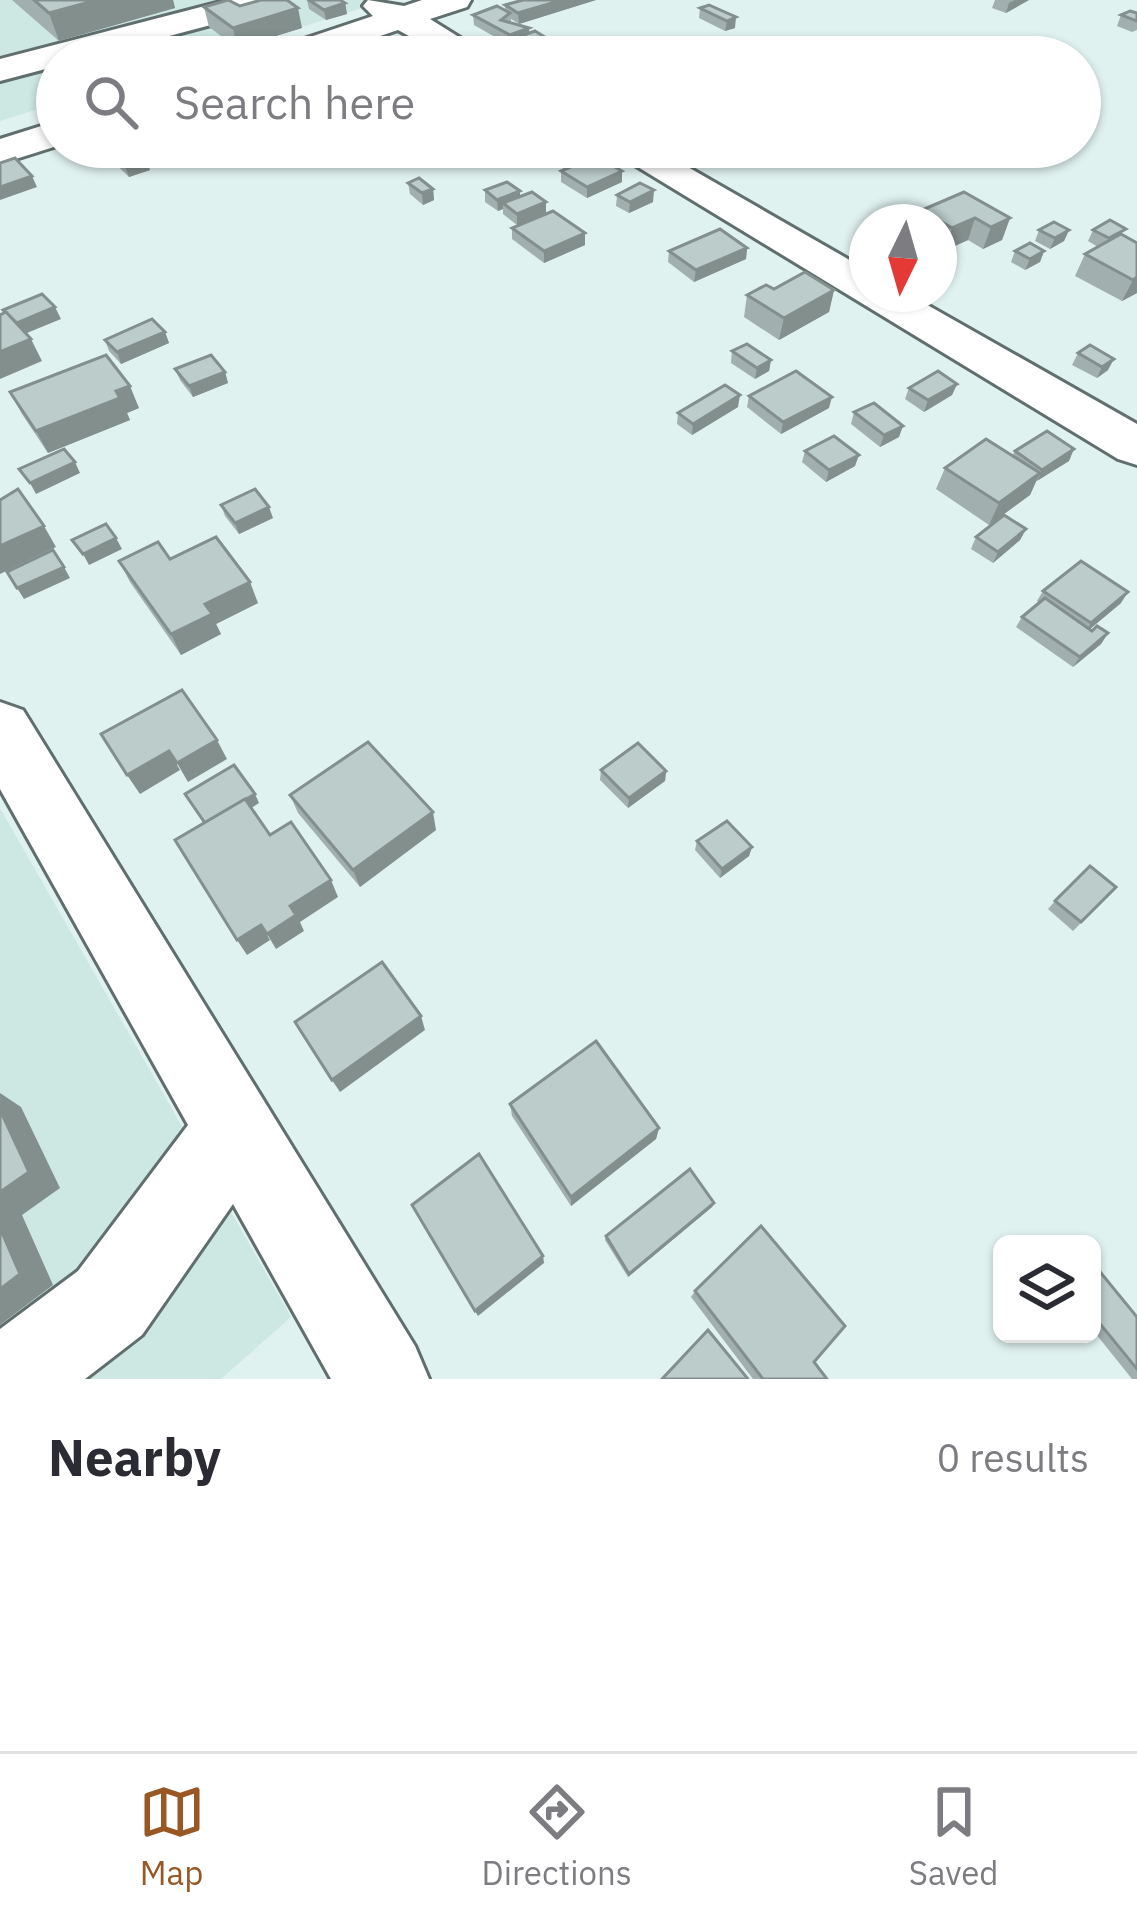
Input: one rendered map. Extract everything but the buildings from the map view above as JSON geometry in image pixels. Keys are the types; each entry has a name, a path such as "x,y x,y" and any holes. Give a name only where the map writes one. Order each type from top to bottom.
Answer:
{"street":[{"path":"130,36 267,0"},
{"path":"366,0 438,36"},
{"path":"345,36 455,0"},
{"path":"0,70 36,61"},
{"path":"0,152 36,140"},
{"path":"661,168 849,278"},
{"path":"906,312 1137,447"},
{"path":"0,729 382,1379"},
{"path":"10,1379 110,1303 236,1129"}],"shaded area":[{"path":"0,0 388,0 272,36 36,36 36,110 0,121"},
{"path":"0,808 291,1317 221,1379 0,1379"}]}
